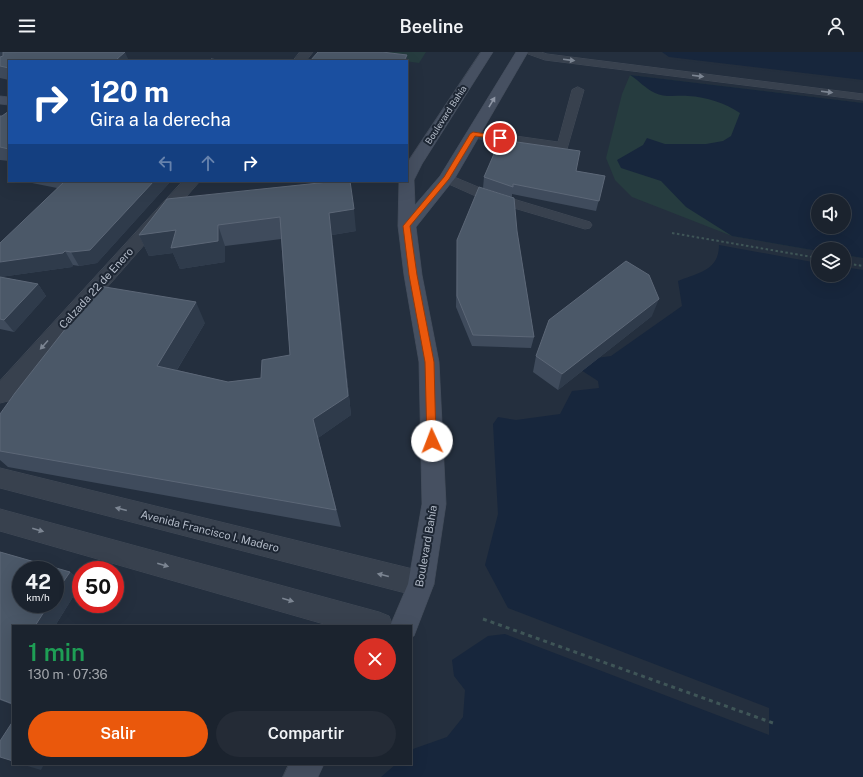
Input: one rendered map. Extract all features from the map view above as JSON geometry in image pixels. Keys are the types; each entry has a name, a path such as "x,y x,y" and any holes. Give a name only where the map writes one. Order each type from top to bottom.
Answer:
{"main road":[{"name":"Boulevard Bahía","path":"404,625 421,584 434,504 429,362 413,275 407,226 420,174 487,52"},
{"name":"Boulevard Bahía","path":"407,226 420,174 473,134 522,52"},
{"path":"299,777 308,765"}],"street":[{"path":"300,60 307,52"},
{"name":"Calzada 22 de Enero","path":"0,395 191,182"},
{"name":"Avenida Francisco I. Madero","path":"0,478 421,584"},
{"path":"0,520 376,625"}],"lane":[{"path":"532,52 545,57 863,97"},
{"path":"585,52 728,69"},
{"path":"473,134 564,146 578,90"},
{"path":"420,174 585,225"}],"path":[{"path":"672,233 811,257"},
{"path":"851,264 863,266"},
{"path":"483,619 773,723"}],"green space":[{"path":"340,52 426,52 419,63 408,61 408,60 397,60"},
{"path":"630,75 863,103 863,258 851,256 851,242 811,242 811,250 732,236 632,197 615,180 606,158 622,94"}],"water":[{"path":"662,52 863,52 863,80 669,57"},
{"path":"630,75 863,103 863,258 851,256 851,242 811,242 811,250 732,236 686,207 661,181 621,168 617,160 643,145 647,138 665,144 706,144 723,141 731,136 740,113 722,103 709,99 659,95 648,89"},
{"path":"719,245 811,262 811,282 851,282 851,268 863,270 863,777 381,777 395,765 412,765 412,750 447,737 463,717 465,690 454,676 452,660 488,636 505,634 769,735 769,708 508,608 485,565 498,514 493,424 498,417 516,420 560,414 572,391 599,388 598,381 581,370 582,360 611,356 682,306 678,281 706,270 718,254"}],"pier":[{"path":"665,57 863,81 863,82 669,59"}],"building":[{"path":"3,52 125,52 117,59 123,60 8,60 8,68 0,66 0,57 3,56"},
{"path":"318,52 382,52 407,55 404,60 311,60"},
{"path":"8,112 8,149 0,147 0,116"},
{"path":"503,133 510,134 510,141 580,151 576,171 605,176 599,201 513,184 513,187 484,177"},
{"path":"64,182 153,182 90,250 71,252 65,251 63,253 0,262 0,243"},
{"path":"328,182 350,182 354,209 329,213 348,396 313,419 336,510 0,451 0,414 99,286 196,302 157,366 228,382 261,378 262,360 290,355 280,217 218,225 218,241 171,248 176,230 139,235 167,199"},
{"path":"479,187 514,198 517,231 534,337 473,335 457,296 457,240"},
{"path":"626,261 649,275 659,299 562,374 536,356 549,320"},
{"path":"0,277 38,284 4,320 0,319"},
{"path":"0,552 32,561 12,561 12,613 43,613 36,625 12,625 12,704 0,699"},
{"path":"64,570 70,572 64,581"},
{"path":"12,723 12,761 0,757 0,741"}],"route":[{"path":"432,441 429,362 413,275 407,226 447,178 473,134 500,138"}]}
